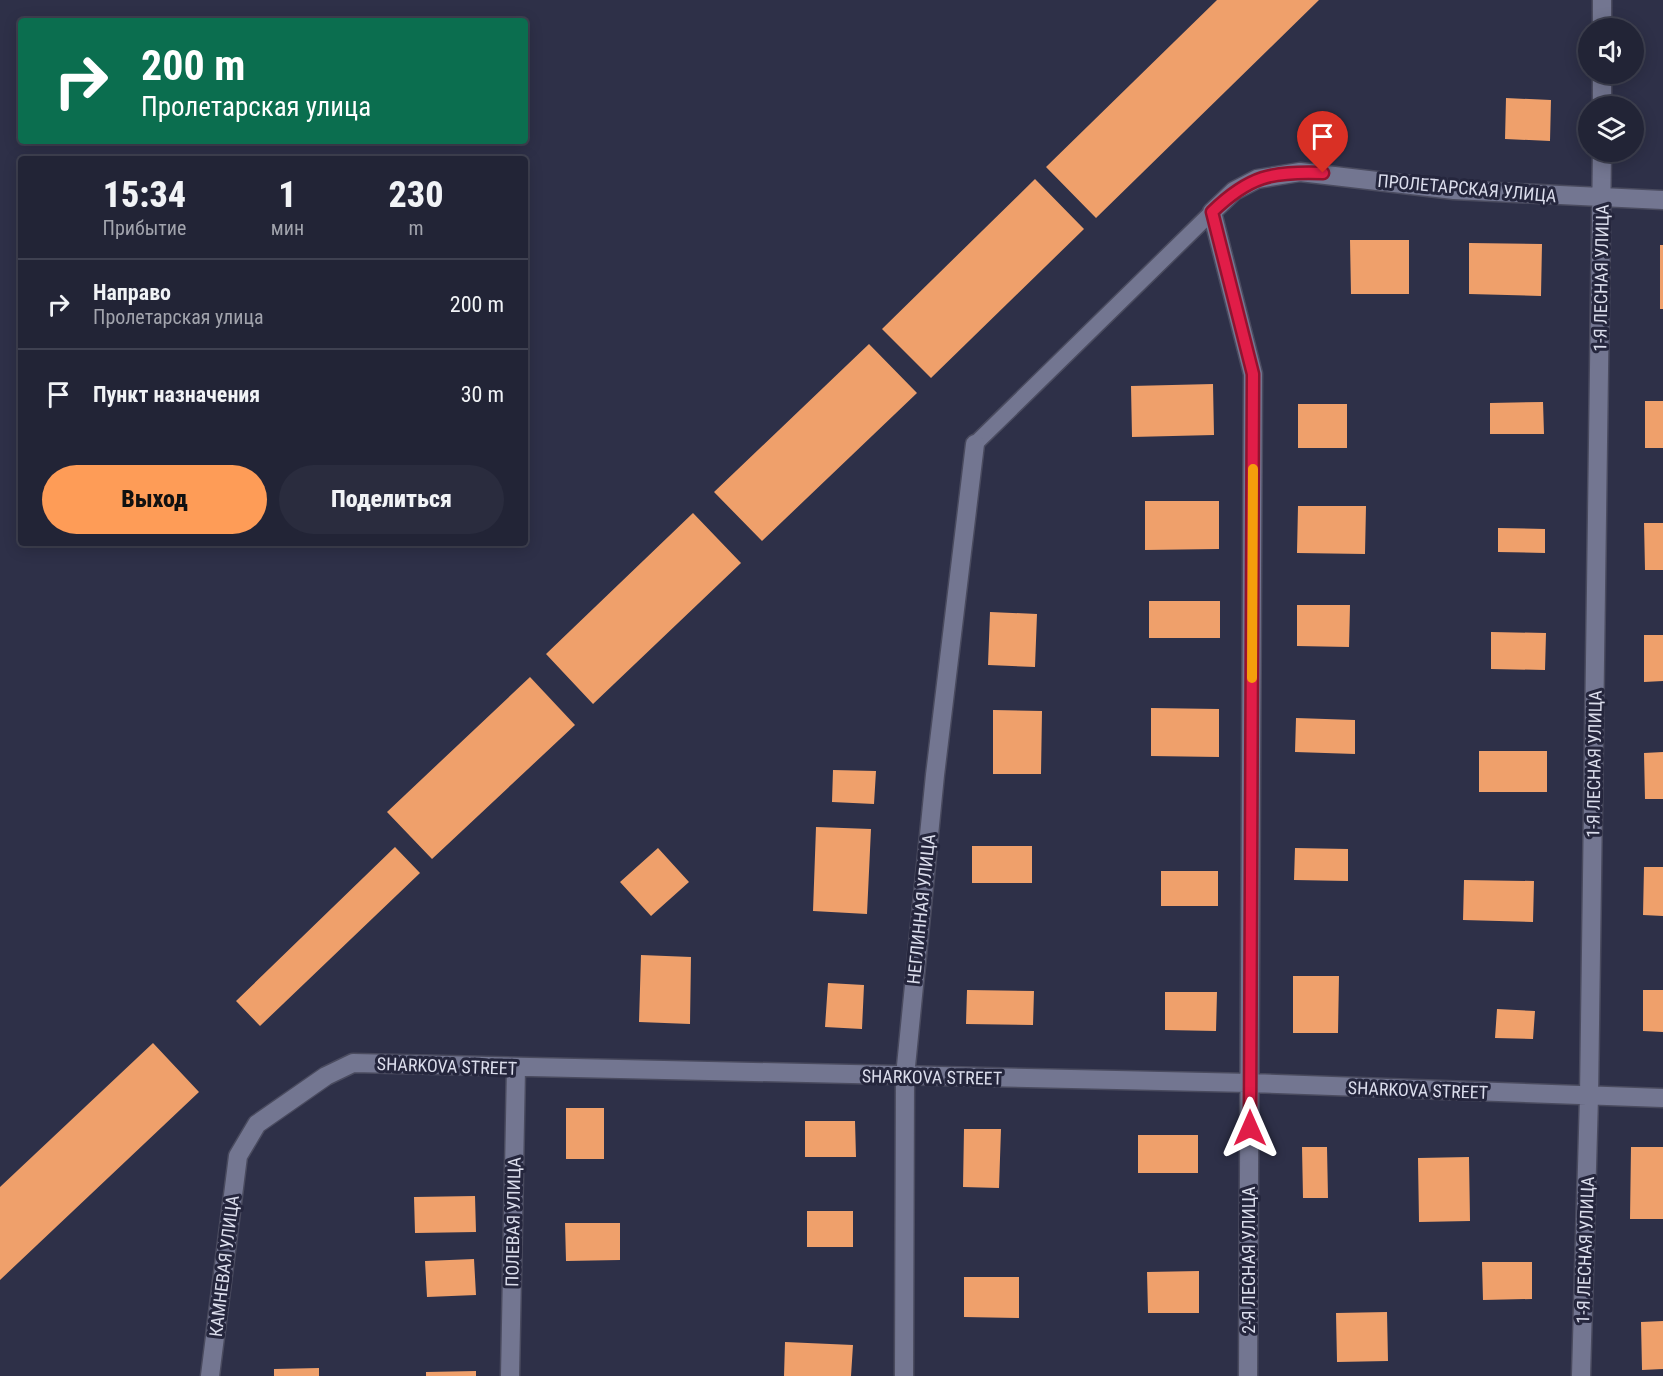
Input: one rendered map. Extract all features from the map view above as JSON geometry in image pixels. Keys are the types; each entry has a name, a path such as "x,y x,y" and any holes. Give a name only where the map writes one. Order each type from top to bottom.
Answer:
{"street":[{"path":"1602,0 1602,18"},
{"name":"1-Я ЛЕСНАЯ УЛИЦА","path":"1581,1376 1589,1097 1602,162"},
{"name":"ПРОЛЕТАРСКАЯ УЛИЦА","path":"1212,212 1234,190 1257,179 1300,172 1454,190 1602,199 1663,200"},
{"name":"2-Я ЛЕСНАЯ УЛИЦА","path":"1212,212 1253,374 1248,1376"},
{"name":"НЕГЛИННАЯ УЛИЦА","path":"904,1376 905,1076 934,775 975,444"},
{"name":"SHARKOVA STREET","path":"238,1156 257,1124 326,1076 352,1063 1250,1083 1663,1098"},
{"name":"ПОЛЕВАЯ УЛИЦА","path":"510,1376 516,1068"},
{"name":"КАМНЕВАЯ УЛИЦА","path":"210,1376 238,1156"}],"lane":[{"path":"975,444 1212,212"}],"building":[{"path":"1217,0 1319,0 1096,218 1046,167"},
{"path":"1506,98 1551,100 1550,141 1505,139"},
{"path":"1035,179 1084,229 931,378 882,329"},
{"path":"1350,240 1409,240 1409,294 1351,294"},
{"path":"1469,243 1542,244 1541,296 1469,294"},
{"path":"1660,245 1663,245 1663,309 1660,309"},
{"path":"869,344 917,393 762,541 714,492"},
{"path":"1213,384 1214,435 1132,437 1131,386"},
{"path":"1645,401 1663,401 1663,448 1645,448"},
{"path":"1543,402 1544,434 1490,434 1490,403"},
{"path":"1298,404 1347,404 1347,448 1298,448"},
{"path":"1145,501 1219,501 1219,549 1145,550"},
{"path":"1298,506 1366,506 1365,554 1297,553"},
{"path":"693,513 741,563 593,704 546,654"},
{"path":"1644,523 1663,523 1663,570 1645,570"},
{"path":"1498,528 1545,529 1545,553 1498,552"},
{"path":"1149,601 1220,601 1220,638 1149,638"},
{"path":"1297,605 1350,605 1349,647 1297,646"},
{"path":"990,612 1037,614 1035,667 988,665"},
{"path":"1491,632 1546,633 1545,670 1491,669"},
{"path":"1644,635 1663,635 1663,681 1644,682"},
{"path":"530,677 575,725 432,859 387,812"},
{"path":"1151,708 1219,709 1219,757 1151,756"},
{"path":"993,710 1042,711 1041,774 993,774"},
{"path":"1296,718 1355,720 1355,754 1295,752"},
{"path":"1479,751 1547,751 1547,792 1479,792"},
{"path":"1663,752 1663,799 1645,799 1644,753"},
{"path":"833,770 876,771 874,804 832,802"},
{"path":"816,827 871,829 867,914 813,911"},
{"path":"972,846 1032,846 1032,883 972,883"},
{"path":"395,847 420,873 260,1026 236,1001"},
{"path":"658,848 689,882 651,916 620,882"},
{"path":"1295,848 1348,849 1348,881 1294,880"},
{"path":"1644,867 1663,867 1663,916 1643,915"},
{"path":"1161,871 1218,871 1218,906 1161,906"},
{"path":"1464,880 1534,881 1533,922 1463,920"},
{"path":"641,955 691,957 690,1024 639,1022"},
{"path":"1293,976 1339,976 1338,1033 1293,1033"},
{"path":"828,983 864,985 862,1029 825,1027"},
{"path":"967,990 1034,991 1033,1025 966,1024"},
{"path":"1643,990 1663,990 1663,1032 1643,1031"},
{"path":"1165,992 1217,992 1216,1031 1165,1030"},
{"path":"1497,1009 1535,1011 1533,1039 1495,1038"},
{"path":"153,1043 199,1092 0,1280 0,1187"},
{"path":"566,1108 604,1108 604,1159 566,1159"},
{"path":"805,1121 855,1121 856,1157 805,1157"},
{"path":"964,1129 1001,1129 999,1188 963,1187"},
{"path":"1138,1135 1198,1135 1198,1173 1138,1173"},
{"path":"1302,1147 1327,1147 1328,1198 1303,1198"},
{"path":"1631,1147 1663,1147 1663,1219 1630,1219"},
{"path":"1469,1157 1470,1221 1419,1222 1418,1158"},
{"path":"475,1196 476,1232 415,1233 414,1197"},
{"path":"807,1211 853,1211 853,1247 807,1247"},
{"path":"565,1223 620,1223 620,1260 566,1261"},
{"path":"474,1259 476,1295 427,1297 425,1261"},
{"path":"1482,1262 1532,1262 1532,1299 1483,1300"},
{"path":"1199,1271 1199,1313 1148,1313 1147,1272"},
{"path":"964,1277 1019,1277 1019,1318 964,1317"},
{"path":"1387,1312 1388,1361 1337,1362 1336,1313"},
{"path":"1663,1321 1663,1369 1642,1370 1641,1322"},
{"path":"785,1342 853,1345 851,1376 784,1376"},
{"path":"319,1368 319,1376 274,1376 274,1369"},
{"path":"476,1371 476,1376 426,1376 426,1372"}],"slow traffic":[{"path":"1252,678 1253,469"}],"route":[{"path":"1250,1128 1253,374 1212,212 1234,190 1257,179 1300,172 1323,173"}]}
